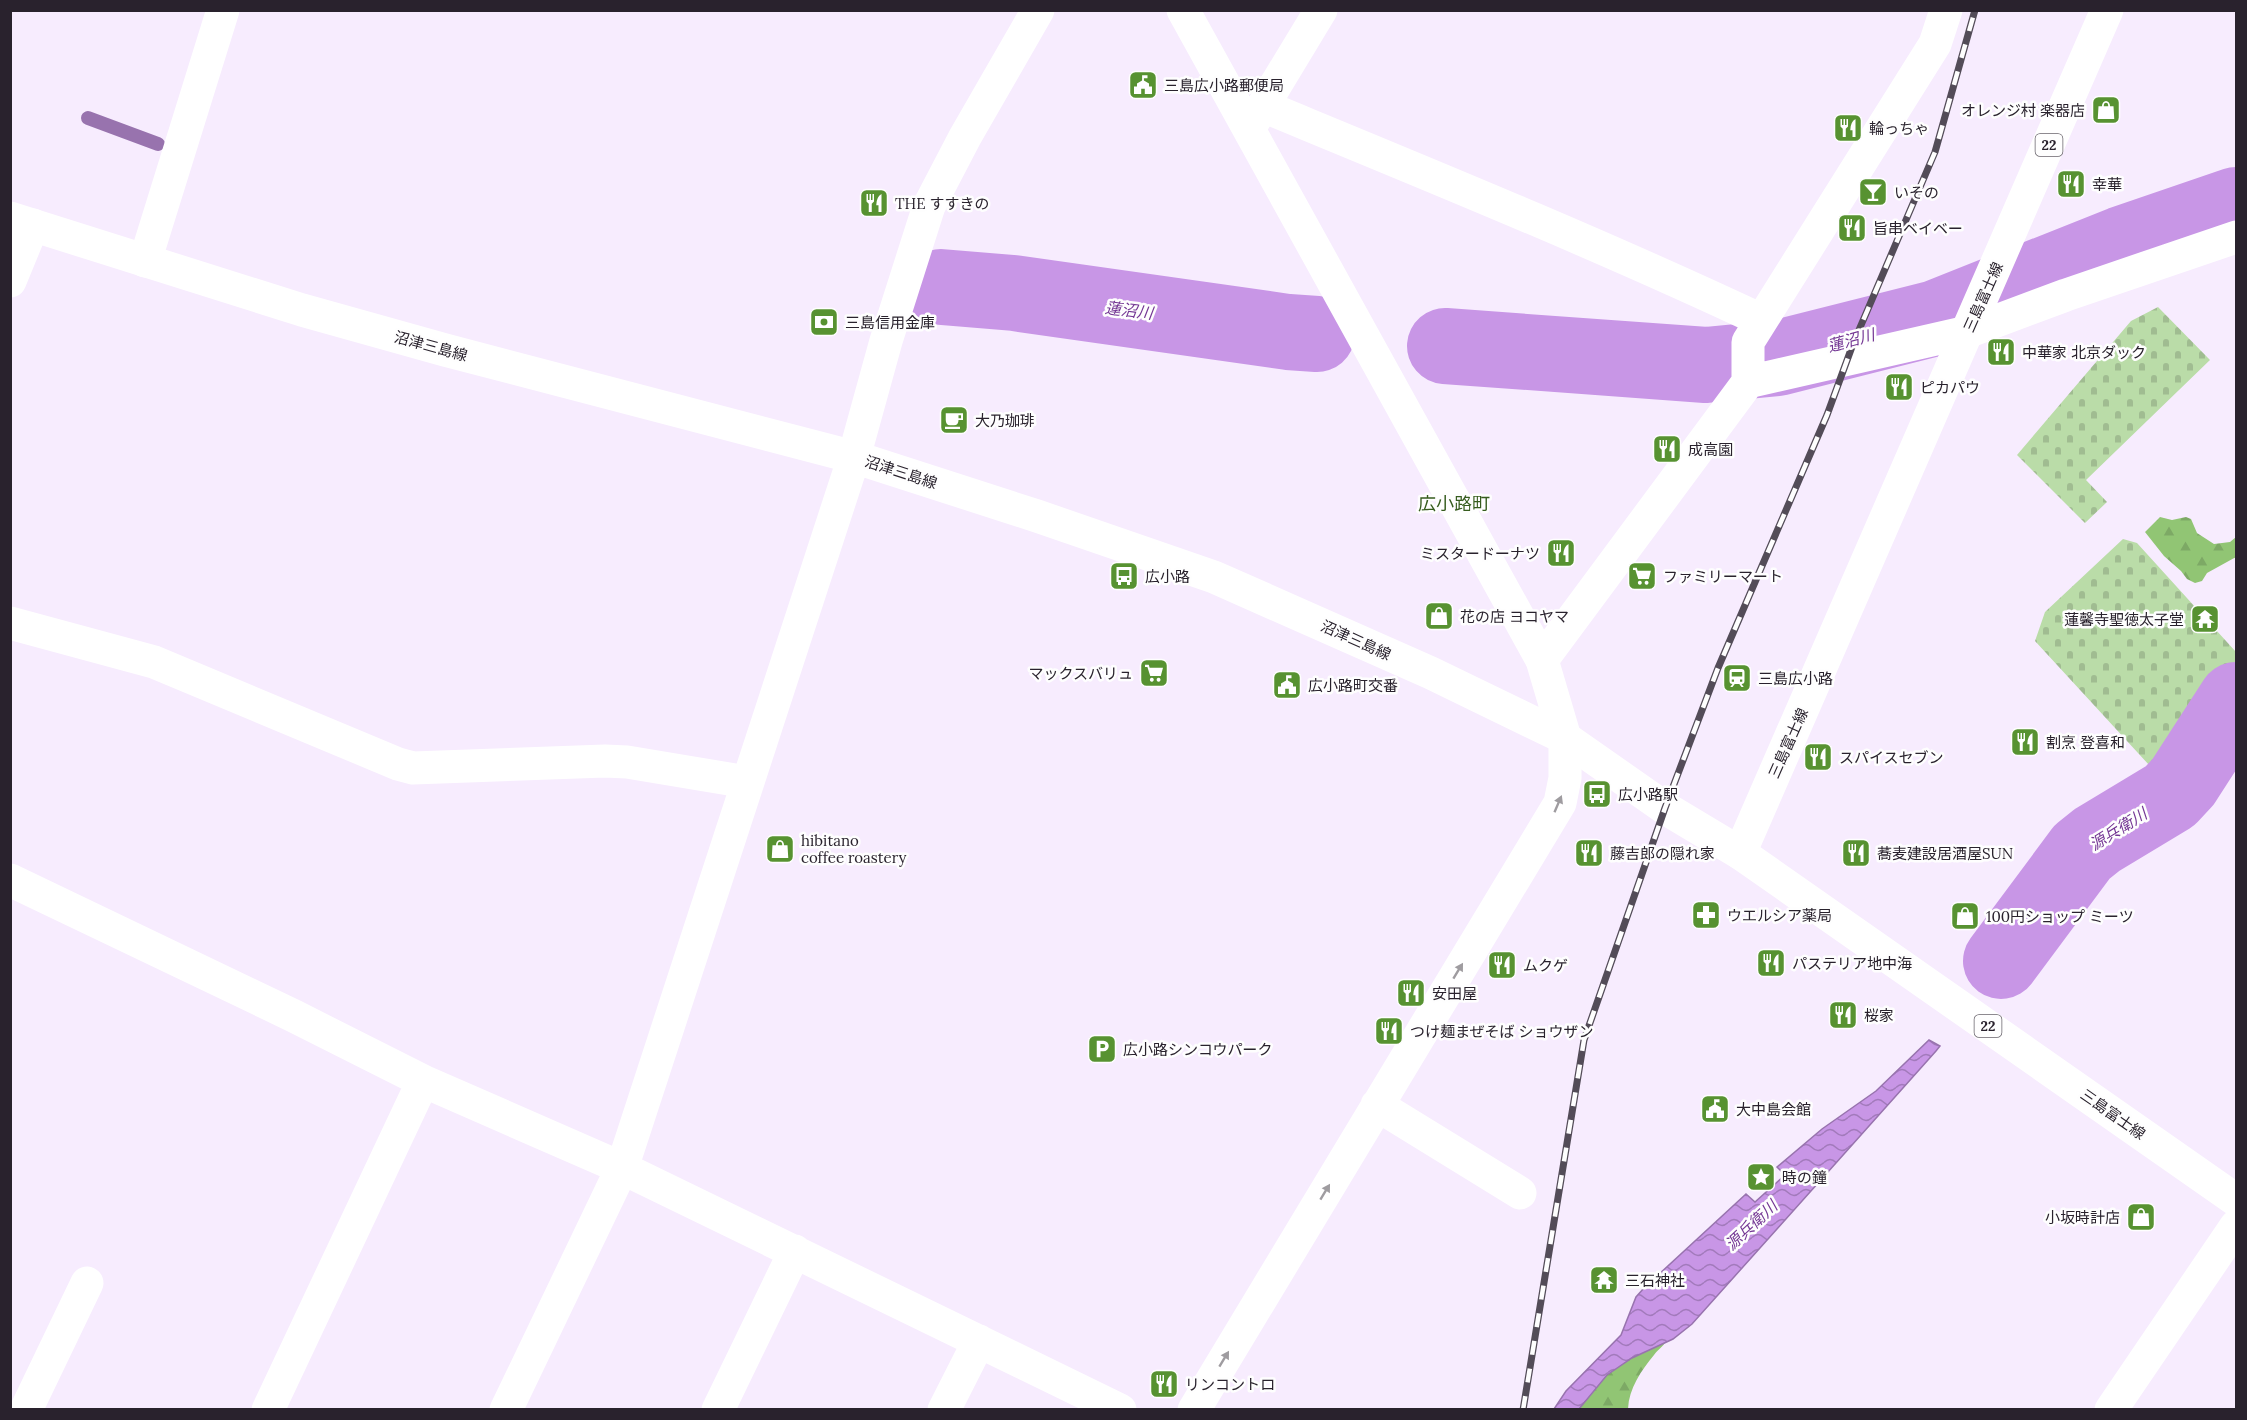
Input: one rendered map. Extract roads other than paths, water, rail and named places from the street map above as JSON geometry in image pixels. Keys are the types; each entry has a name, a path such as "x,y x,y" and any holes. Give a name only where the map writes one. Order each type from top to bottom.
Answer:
{"street":[{"path":"145,261 224,10"},
{"path":"506,1410 622,1168 854,457 886,341 929,206 965,137 1038,10"},
{"path":"1183,10 1256,118 1542,660 1565,738 1565,778 1560,803 1194,1410"},
{"path":"1256,118 1322,10"},
{"path":"1542,660 1751,354 1935,44 1946,10"},
{"name":"三島富士線","path":"2107,10 1740,853 2236,1200"},
{"path":"1256,118 1501,204 1671,278 1751,354"},
{"path":"10,281 22,222"},
{"name":"沼津三島線","path":"22,222 302,310 445,350 854,457 1037,516 1214,578 1431,673 1565,738 1665,808 1740,853"},
{"path":"1751,354 1971,324 2066,295 2236,237"},
{"path":"10,623 153,662 398,764 413,768 605,761 627,762 747,782"},
{"path":"10,880 294,1016 423,1081 622,1168 1120,1410"},
{"path":"268,1410 423,1081"},
{"path":"1377,1105 1520,1193"},
{"path":"2111,1410 2236,1226"},
{"path":"718,1410 795,1251"},
{"path":"26,1410 87,1283"},
{"path":"944,1410 979,1341"}],"water":[{"path":"2236,685 2236,721 2193,790 2170,807 2125,827 2121,819 2160,796 2176,778"},
{"path":"1929,1040 1940,1046 1692,1324 1673,1339 1632,1358 1607,1375 1579,1409 1554,1409 1566,1391 1621,1335 1636,1297 1644,1288 1746,1194 1755,1202 1785,1175 1777,1167 1822,1129 1876,1091"}],"waterway":[{"path":"88,118 158,144"},
{"name":"蓮沼川","path":"1445,346 1706,365 1778,358 1936,318 2122,244 2236,205"},
{"name":"蓮沼川","path":"941,287 1014,293 1288,332 1317,334"},
{"name":"源兵衛川","path":"2001,961 2082,852 2097,840 2170,796 2183,782 2236,700"}],"railway":[{"path":"1523,1410 1584,1040 1665,808 1718,668 1827,415 1853,344 1935,152 1975,10"}],"place":[{"name":"三島広小路郵便局","path":"1143,85"},
{"name":"オレンジ村 楽器店","path":"2106,110"},
{"name":"輪っちゃ","path":"1848,128"},
{"name":"幸華","path":"2071,184"},
{"name":"いその","path":"1873,192"},
{"name":"THE すすきの","path":"874,203"},
{"name":"旨串ベイベー","path":"1852,228"},
{"name":"三島信用金庫","path":"824,322"},
{"name":"中華家 北京ダック","path":"2001,352"},
{"name":"ピカパウ","path":"1899,387"},
{"name":"大乃珈琲","path":"954,420"},
{"name":"成高園","path":"1667,449"},
{"name":"ミスタードーナツ","path":"1561,553"},
{"name":"広小路","path":"1124,576"},
{"name":"ファミリーマート","path":"1642,576"},
{"name":"花の店 ヨコヤマ","path":"1439,616"},
{"name":"蓮馨寺聖徳太子堂","path":"2205,619"},
{"name":"マックスバリュ","path":"1154,673"},
{"name":"三島広小路","path":"1737,678"},
{"name":"広小路町交番","path":"1287,685"},
{"name":"割烹 登喜和","path":"2025,742"},
{"name":"スパイスセブン","path":"1818,757"},
{"name":"広小路駅","path":"1597,794"},
{"name":"hibitano coffee roastery","path":"780,849"},
{"name":"藤吉郎の隠れ家","path":"1589,853"},
{"name":"蕎麦建設居酒屋SUN","path":"1856,853"},
{"name":"ウエルシア薬局","path":"1706,915"},
{"name":"100円ショップ ミーツ","path":"1965,916"},
{"name":"パステリア地中海","path":"1771,963"},
{"name":"ムクゲ","path":"1502,965"},
{"name":"安田屋","path":"1411,993"},
{"name":"桜家","path":"1843,1015"},
{"name":"つけ麺まぜそば ショウザン","path":"1389,1031"},
{"name":"広小路シンコウパーク","path":"1102,1049"},
{"name":"大中島会館","path":"1715,1109"},
{"name":"時の鐘","path":"1761,1177"},
{"name":"小坂時計店","path":"2141,1217"},
{"name":"三石神社","path":"1604,1280"},
{"name":"リンコントロ","path":"1164,1384"}],"district":[{"name":"広小路町","path":"1454,503"}]}
